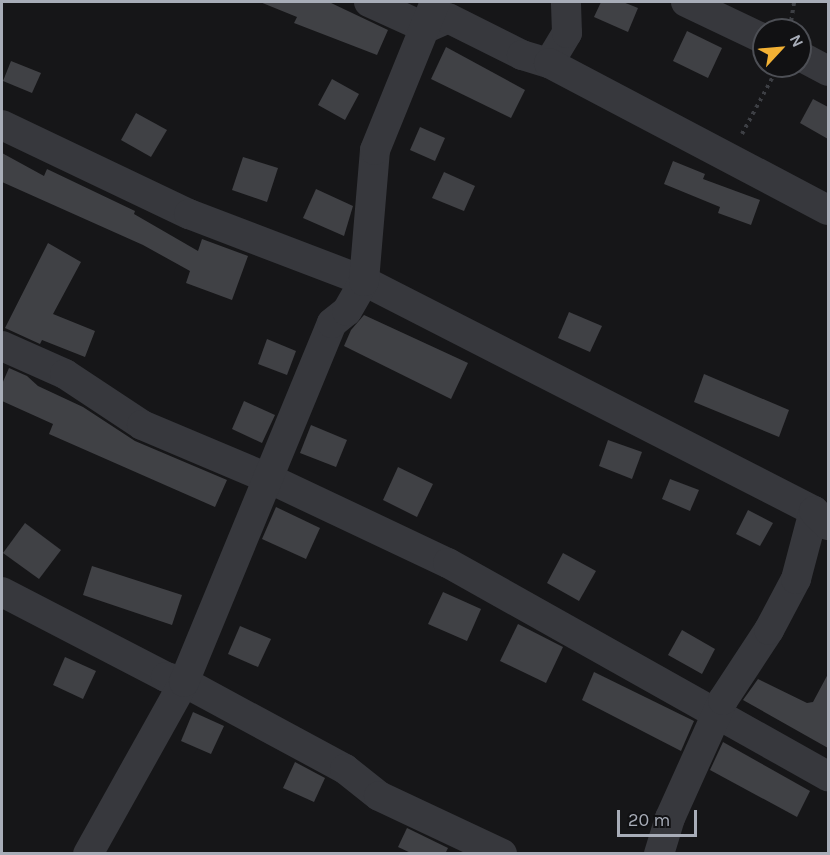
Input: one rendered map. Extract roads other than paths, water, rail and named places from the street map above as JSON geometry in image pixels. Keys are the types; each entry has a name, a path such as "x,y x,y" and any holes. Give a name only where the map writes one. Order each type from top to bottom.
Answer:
{"street":[{"path":"369,2 448,18 522,55 549,63 728,160 828,210"},
{"path":"549,63 567,33 566,2"},
{"path":"686,2 752,33"},
{"path":"88,854 184,682 270,479 332,323 347,311 364,281 375,150 430,15"},
{"path":"812,62 828,71"},
{"path":"2,125 189,214 364,281 821,518 796,579 769,630 723,700 719,717 670,818 659,854"},
{"path":"2,346 65,374 142,425 270,479 448,563 719,717 828,776"},
{"path":"2,592 166,676 184,682 345,769 379,796 502,854"}]}
